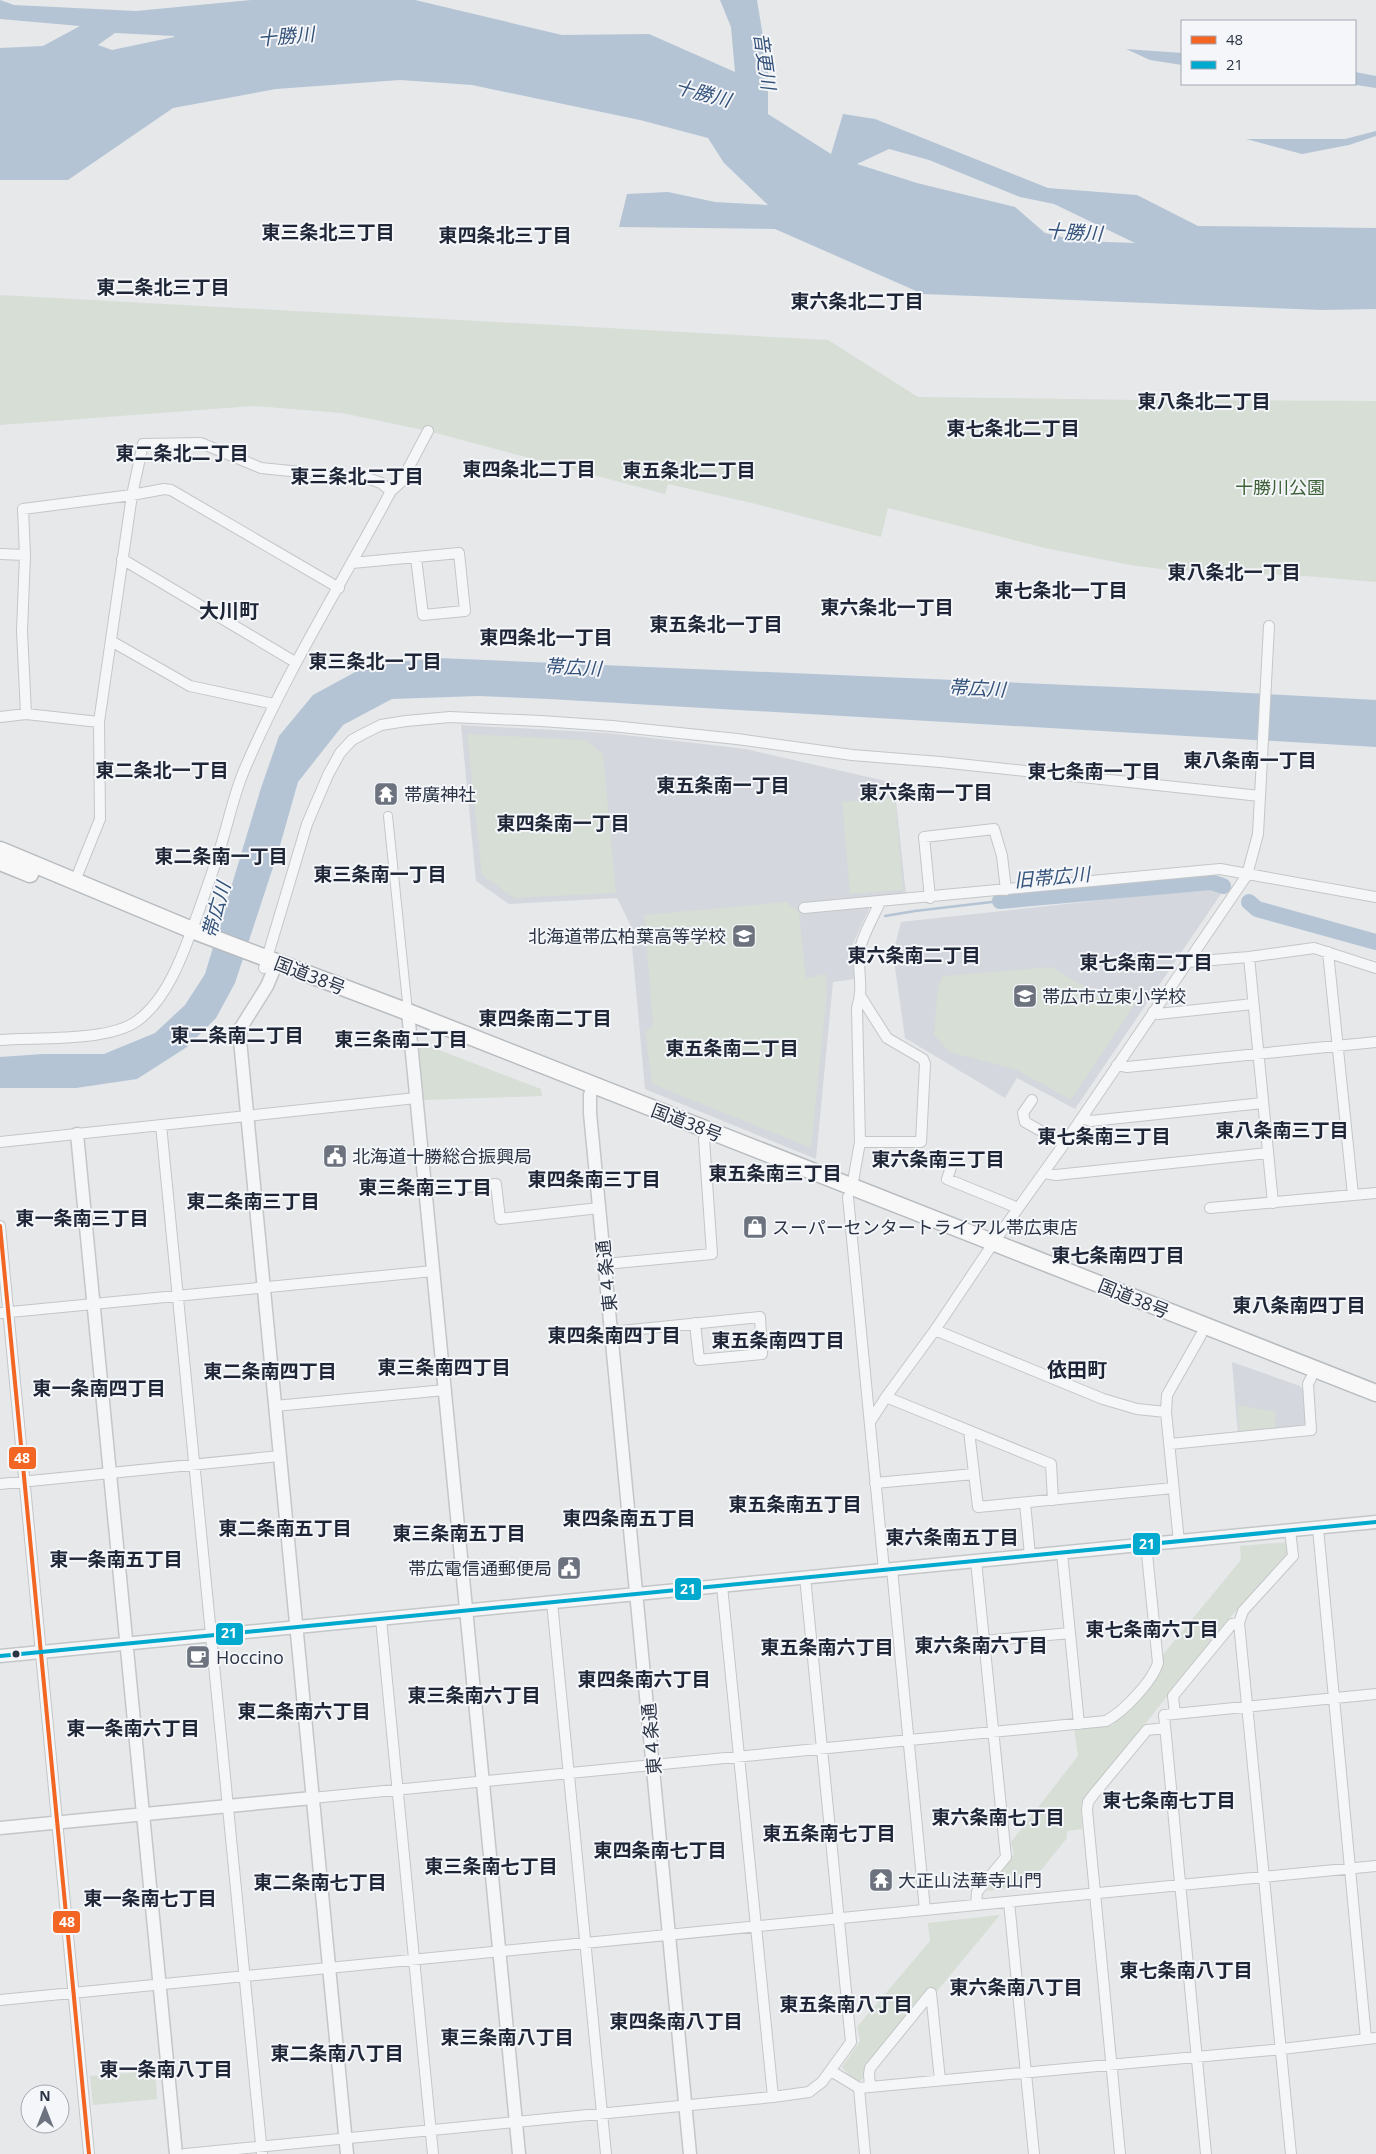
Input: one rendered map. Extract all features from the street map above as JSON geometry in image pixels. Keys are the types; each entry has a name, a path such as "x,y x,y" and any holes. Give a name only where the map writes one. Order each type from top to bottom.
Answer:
{"highway":[{"name":"国道38号","path":"0,850 246,956 409,1018 991,1247 1376,1393"},
{"name":"国道38号","path":"0,862 195,935"},
{"name":"国道38号","path":"591,1090 704,1139 850,1192"},
{"name":"国道38号","path":"991,1247 1202,1335 1376,1404"}],"street":[{"path":"0,1040 97,1036 121,1029 136,1021 154,1006 195,935 242,775 274,704 295,662 339,588 390,492 401,482 428,432"},
{"path":"75,882 100,818 99,722 132,495 143,444 201,443 261,468 370,479 381,483 390,492"},
{"path":"26,714 22,631 25,555 23,508 132,495 164,488 171,490 339,588"},
{"path":"0,554 25,555"},
{"path":"352,564 416,558 459,554 464,611 422,615 416,558"},
{"path":"122,559 295,662"},
{"path":"870,1422 1082,1118 1247,875 1258,834 1269,626"},
{"path":"111,641 190,686 274,704"},
{"path":"0,717 26,714 99,722"},
{"path":"347,2154 246,1116 240,1030 267,986 270,965 307,824 328,775 340,753 352,740 382,726 406,721 450,717 612,726 746,740 852,755 1260,793"},
{"path":"388,816 519,2154"},
{"path":"930,898 924,837 994,829 1002,856 1006,890"},
{"path":"804,908 930,898 1220,869 1376,896"},
{"path":"880,902 861,945 861,996 857,1008 860,1142 850,1192 875,1483 888,1570 908,1740 925,1910"},
{"path":"1188,962 1249,957 1314,948 1376,968"},
{"path":"1328,952 1353,1195"},
{"path":"1249,957 1273,1203"},
{"path":"860,1142 921,1142 925,1064 922,1059 887,1038 861,996"},
{"path":"1153,1012 1158,1014 1253,1004"},
{"path":"1117,1065 1127,1066 1376,1042"},
{"name":"東４条通","path":"591,1090 599,1208 690,2154"},
{"path":"0,1142 416,1098"},
{"path":"1032,1100 1023,1112 1025,1122 1064,1144"},
{"path":"1082,1118 1092,1121 1263,1103"},
{"path":"161,1126 261,2150"},
{"path":"77,1134 176,2154"},
{"path":"605,1264 712,1254 704,1139"},
{"path":"1044,1173 1056,1176 1268,1153"},
{"path":"953,1161 947,1179 1018,1208"},
{"path":"425,1191 496,1184 500,1219 599,1208"},
{"path":"1210,1208 1376,1193"},
{"path":"0,1226 4,1313 42,1652 89,2154"},
{"path":"4,1313 433,1271"},
{"path":"611,1332 696,1323 760,1317 762,1354 699,1360 696,1323"},
{"path":"935,1330 1103,1399 1137,1409 1166,1412"},
{"path":"1179,1542 1166,1412 1167,1395 1202,1335"},
{"path":"1170,1444 1310,1430 1308,1384 1311,1378"},
{"path":"275,1406 444,1390"},
{"path":"886,1397 1051,1464 1053,1500"},
{"path":"969,1431 978,1507 1173,1488"},
{"path":"0,1484 280,1456"},
{"path":"875,1483 974,1474"},
{"path":"1025,1503 1030,1556"},
{"path":"0,1656 1376,1522"},
{"path":"831,2071 864,2087 1282,2049 1371,2039 1349,1869 1318,1528"},
{"path":"1290,1530 1293,1556 1243,1611 1239,1623 1292,2154"},
{"path":"0,1828 1106,1721 1117,1715 1155,1673 1158,1664 1146,1544"},
{"path":"1062,1553 1079,1724"},
{"path":"976,1561 1006,1857 977,1892 976,1905"},
{"path":"185,2154 261,2150 345,2138 809,2092 822,2082 851,2042 805,1577"},
{"path":"722,1586 773,2096"},
{"path":"552,1602 606,2154"},
{"path":"381,1619 433,2154"},
{"path":"1175,1714 1173,1696 1232,1624 1239,1623"},
{"path":"984,1642 1070,1633"},
{"path":"1206,2154 1164,1715 1376,1694"},
{"path":"1120,2154 1087,1810 1088,1802 1147,1730 1164,1728"},
{"path":"0,2000 756,1928 839,1918 1376,1866"},
{"path":"1009,1902 1034,2154"},
{"path":"865,2154 864,2087 870,2068 931,1993 940,2080"}],"shaded area":[{"name":"北海道帯広柏葉高等学校","path":"461,725 608,733 746,749 894,783 906,895 874,898 851,948 855,979 833,982 816,1159 645,1089 630,924 617,898 509,904 476,881"},
{"name":"帯広市立東小学校","path":"1212,888 1221,894 1075,1109 1017,1078 1005,1098 905,1038 893,953 901,922"},
{"path":"1232,1362 1300,1386 1305,1392 1307,1426 1238,1434"}],"green space":[{"name":"十勝川公園","path":"0,295 828,340 918,397 1376,401 1376,582 1306,576 1168,570 1130,565 1045,548 888,508 881,537 756,504 668,484 665,494 428,431 342,413 253,406 0,425"},
{"path":"467,734 586,740 603,754 616,893 514,898 482,875"},
{"path":"895,798 903,890 850,894 842,802"},
{"path":"786,902 799,912 806,978 826,974 827,993 811,1148 652,1084 645,1032 653,1025 644,915"},
{"path":"1051,967 1097,993 1144,990 1071,1100 1017,1070 950,1052 934,1035 938,986 943,976"},
{"path":"418,1042 541,1089 542,1096 423,1100"},
{"path":"1238,1405 1276,1412 1275,1429 1239,1431"},
{"path":"1288,1542 1288,1555 1233,1614 1081,1804 1082,1829 1067,1831 1067,1838 1028,1886 987,1891 1014,1854 1011,1842 1078,1756 1074,1728 1113,1725 1162,1670 1161,1657 1241,1560 1240,1546"},
{"path":"1000,1915 937,1991 929,1987 863,2072 863,2078 860,2081 850,2076 842,2067 860,2041 857,2027 930,1941 928,1923"},
{"path":"155,2071 157,2099 93,2105 90,2076"}],"water":[{"path":"0,0 14,5 136,11 251,0 415,0 562,35 649,34 735,72 731,27 720,0 757,0 768,67 768,114 831,154 843,114 875,119 1048,188 1137,195 1198,226 1376,228 1376,309 1322,310 923,294 775,229 619,227 627,194 668,192 715,202 768,205 724,163 708,138 640,120 472,85 400,80 276,89 173,108 68,180 0,180 0,48 43,46 80,26 0,19","holes":["115,33 174,36 174,37 112,50 98,45","889,149 929,160 1020,197 1054,204 1135,243 1079,241 1045,233 1015,207 917,183 857,164"]},
{"path":"1126,49 1181,53 1181,65 1150,60"},
{"path":"1356,72 1376,76 1376,88 1356,85"},
{"path":"1376,131 1376,136 1349,145 1302,154 1246,139 1345,139"},
{"name":"帯広川","path":"438,658 1210,691 1376,700 1376,747 549,699 478,696 392,699 343,725 298,782 279,849 235,983 216,1018 187,1047 137,1079 76,1088 0,1088 0,1057 43,1054 104,1054 155,1033 185,1005 205,974 261,788 279,736 313,695 368,665"}],"waterway":[{"name":"旧帯広川","path":"1000,901 1211,882 1223,886"},
{"name":"旧帯広川","path":"885,916 1000,901"},
{"name":"旧帯広川","path":"1249,902 1257,909 1376,942"}],"transit line":[{"name":"48","path":"0,1226 89,2154"},
{"name":"21","path":"0,1656 1376,1522"}],"place":[{"name":"帯廣神社","path":"386,794"},
{"name":"北海道帯広柏葉高等学校","path":"744,936"},
{"name":"帯広市立東小学校","path":"1025,996"},
{"name":"北海道十勝総合振興局","path":"335,1156"},
{"name":"スーパーセンタートライアル帯広東店","path":"755,1227"},
{"name":"帯広電信通郵便局","path":"569,1568"},
{"name":"Hoccino","path":"198,1657"},
{"name":"大正山法華寺山門","path":"881,1880"}],"district":[{"name":"東三条北三丁目","path":"328,232"},
{"name":"東四条北三丁目","path":"505,235"},
{"name":"東二条北三丁目","path":"163,287"},
{"name":"東六条北二丁目","path":"857,301"},
{"name":"東八条北二丁目","path":"1204,401"},
{"name":"東七条北二丁目","path":"1013,428"},
{"name":"東二条北二丁目","path":"182,453"},
{"name":"東四条北二丁目","path":"529,469"},
{"name":"東五条北二丁目","path":"689,470"},
{"name":"東三条北二丁目","path":"357,476"},
{"name":"東八条北一丁目","path":"1234,572"},
{"name":"東七条北一丁目","path":"1061,590"},
{"name":"東六条北一丁目","path":"887,607"},
{"name":"大川町","path":"229,610"},
{"name":"東五条北一丁目","path":"716,624"},
{"name":"東四条北一丁目","path":"546,637"},
{"name":"東三条北一丁目","path":"375,661"},
{"name":"東八条南一丁目","path":"1250,760"},
{"name":"東二条北一丁目","path":"162,770"},
{"name":"東七条南一丁目","path":"1094,771"},
{"name":"東五条南一丁目","path":"723,785"},
{"name":"東六条南一丁目","path":"926,792"},
{"name":"東四条南一丁目","path":"563,823"},
{"name":"東二条南一丁目","path":"221,856"},
{"name":"東三条南一丁目","path":"380,874"},
{"name":"東六条南二丁目","path":"914,955"},
{"name":"東七条南二丁目","path":"1146,962"},
{"name":"東四条南二丁目","path":"545,1018"},
{"name":"東二条南二丁目","path":"237,1035"},
{"name":"東三条南二丁目","path":"401,1039"},
{"name":"東五条南二丁目","path":"732,1048"},
{"name":"東八条南三丁目","path":"1282,1130"},
{"name":"東七条南三丁目","path":"1104,1136"},
{"name":"東六条南三丁目","path":"938,1159"},
{"name":"東五条南三丁目","path":"775,1173"},
{"name":"東四条南三丁目","path":"594,1179"},
{"name":"東三条南三丁目","path":"425,1187"},
{"name":"東二条南三丁目","path":"253,1201"},
{"name":"東一条南三丁目","path":"82,1218"},
{"name":"東七条南四丁目","path":"1118,1255"},
{"name":"東八条南四丁目","path":"1299,1305"},
{"name":"東四条南四丁目","path":"614,1335"},
{"name":"東五条南四丁目","path":"778,1340"},
{"name":"東三条南四丁目","path":"444,1367"},
{"name":"依田町","path":"1077,1369"},
{"name":"東二条南四丁目","path":"270,1371"},
{"name":"東一条南四丁目","path":"99,1388"},
{"name":"東五条南五丁目","path":"795,1504"},
{"name":"東四条南五丁目","path":"629,1518"},
{"name":"東二条南五丁目","path":"285,1528"},
{"name":"東三条南五丁目","path":"459,1533"},
{"name":"東六条南五丁目","path":"952,1537"},
{"name":"東一条南五丁目","path":"116,1559"},
{"name":"東七条南六丁目","path":"1152,1629"},
{"name":"東六条南六丁目","path":"981,1645"},
{"name":"東五条南六丁目","path":"827,1647"},
{"name":"東四条南六丁目","path":"644,1679"},
{"name":"東三条南六丁目","path":"474,1695"},
{"name":"東二条南六丁目","path":"304,1711"},
{"name":"東一条南六丁目","path":"133,1728"},
{"name":"東七条南七丁目","path":"1169,1800"},
{"name":"東六条南七丁目","path":"998,1817"},
{"name":"東五条南七丁目","path":"829,1833"},
{"name":"東四条南七丁目","path":"660,1850"},
{"name":"東三条南七丁目","path":"491,1866"},
{"name":"東二条南七丁目","path":"320,1882"},
{"name":"東一条南七丁目","path":"150,1898"},
{"name":"東七条南八丁目","path":"1186,1970"},
{"name":"東六条南八丁目","path":"1016,1987"},
{"name":"東五条南八丁目","path":"846,2004"},
{"name":"東四条南八丁目","path":"676,2021"},
{"name":"東三条南八丁目","path":"507,2037"},
{"name":"東二条南八丁目","path":"337,2053"},
{"name":"東一条南八丁目","path":"166,2069"}],"water label":[{"name":"十勝川","path":"286,36"},
{"name":"音更川","path":"765,61"},
{"name":"十勝川","path":"703,93"},
{"name":"十勝川","path":"1074,232"}]}
